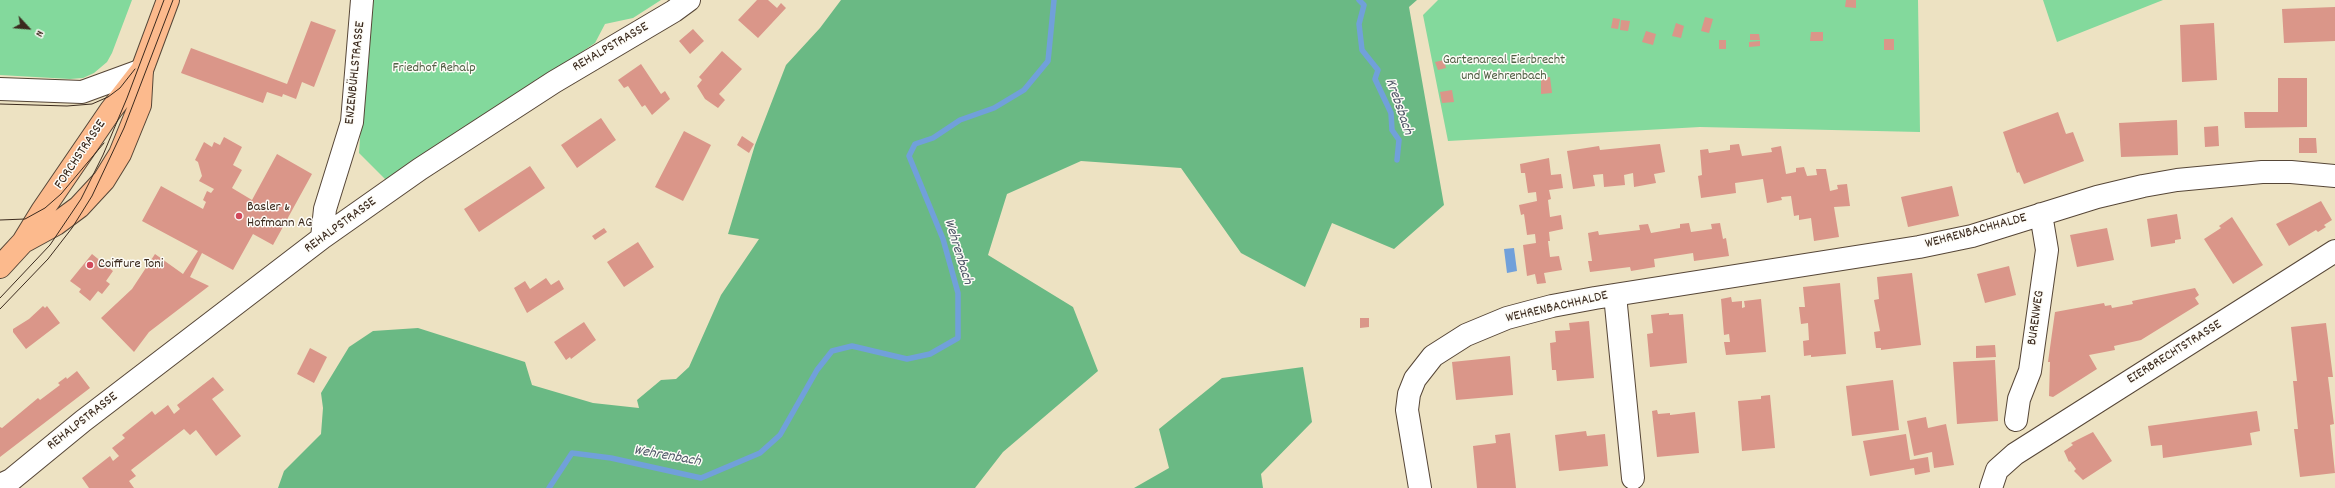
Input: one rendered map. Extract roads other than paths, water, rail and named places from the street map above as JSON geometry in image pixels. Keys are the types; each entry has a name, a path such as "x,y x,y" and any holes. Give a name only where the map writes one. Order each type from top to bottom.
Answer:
{"main road":[{"name":"FORCHSTRASSE","path":"23,242 56,224 79,207 104,180 120,154 140,105 142,70 168,0"},
{"name":"FORCHSTRASSE","path":"0,267 23,242 111,110 142,70"}],"street":[{"name":"ENZENBÜHLSTRASSE","path":"322,238 326,208 352,122 362,0"},
{"name":"REHALPSTRASSE","path":"7,484 83,421 322,238 420,169 547,86 674,11 689,0"},
{"path":"0,89 82,92 142,70"},
{"name":"WEHRENBACHHALDE","path":"1420,488 1407,410 1409,394 1415,378 1433,356 1466,335 1507,318 1552,306 1615,295 1919,248 1972,236 2041,214 2144,186 2177,180 2262,172 2292,172 2335,176"},
{"name":"BURENWEG","path":"2016,420 2019,399 2030,370 2047,250 2041,214"},
{"name":"EIERBRECHTSTRASSE","path":"1991,488 1997,470 2015,454 2335,252"},
{"name":"WEHRENBACHHALDE","path":"1615,295 1633,478"}],"water":[{"path":"1514,248 1517,271 1507,273 1504,249"}],"waterway":[{"name":"Wehrenbach","path":"549,488 572,453 611,458 701,478 760,453 780,435 817,370 832,351 852,346 907,359 930,354 958,338 958,293 943,239 909,156 915,144 933,138 960,120 994,108 1024,90 1048,61 1054,0"},
{"name":"Krebsbach","path":"1359,0 1364,5 1359,24 1362,50 1378,70 1375,79 1391,113 1392,130 1399,140 1397,160"}],"tram line":[{"path":"0,298 50,245 81,199 103,155 127,98 164,0"},
{"path":"0,309 48,259 72,228 92,196 124,128 173,0"},
{"path":"0,104 67,106 92,104 108,97 120,88 135,69"},
{"path":"0,220 25,219 45,208 61,194 104,143"}],"place":[{"name":"Basler & Hofmann AG","path":"239,216"},
{"name":"Coiffure Toni","path":"90,265"}],"park label":[{"name":"Friedhof Rehalp","path":"434,69"},
{"name":"Gartenareal Eierbrecht und Wehrenbach","path":"1504,70"}]}
